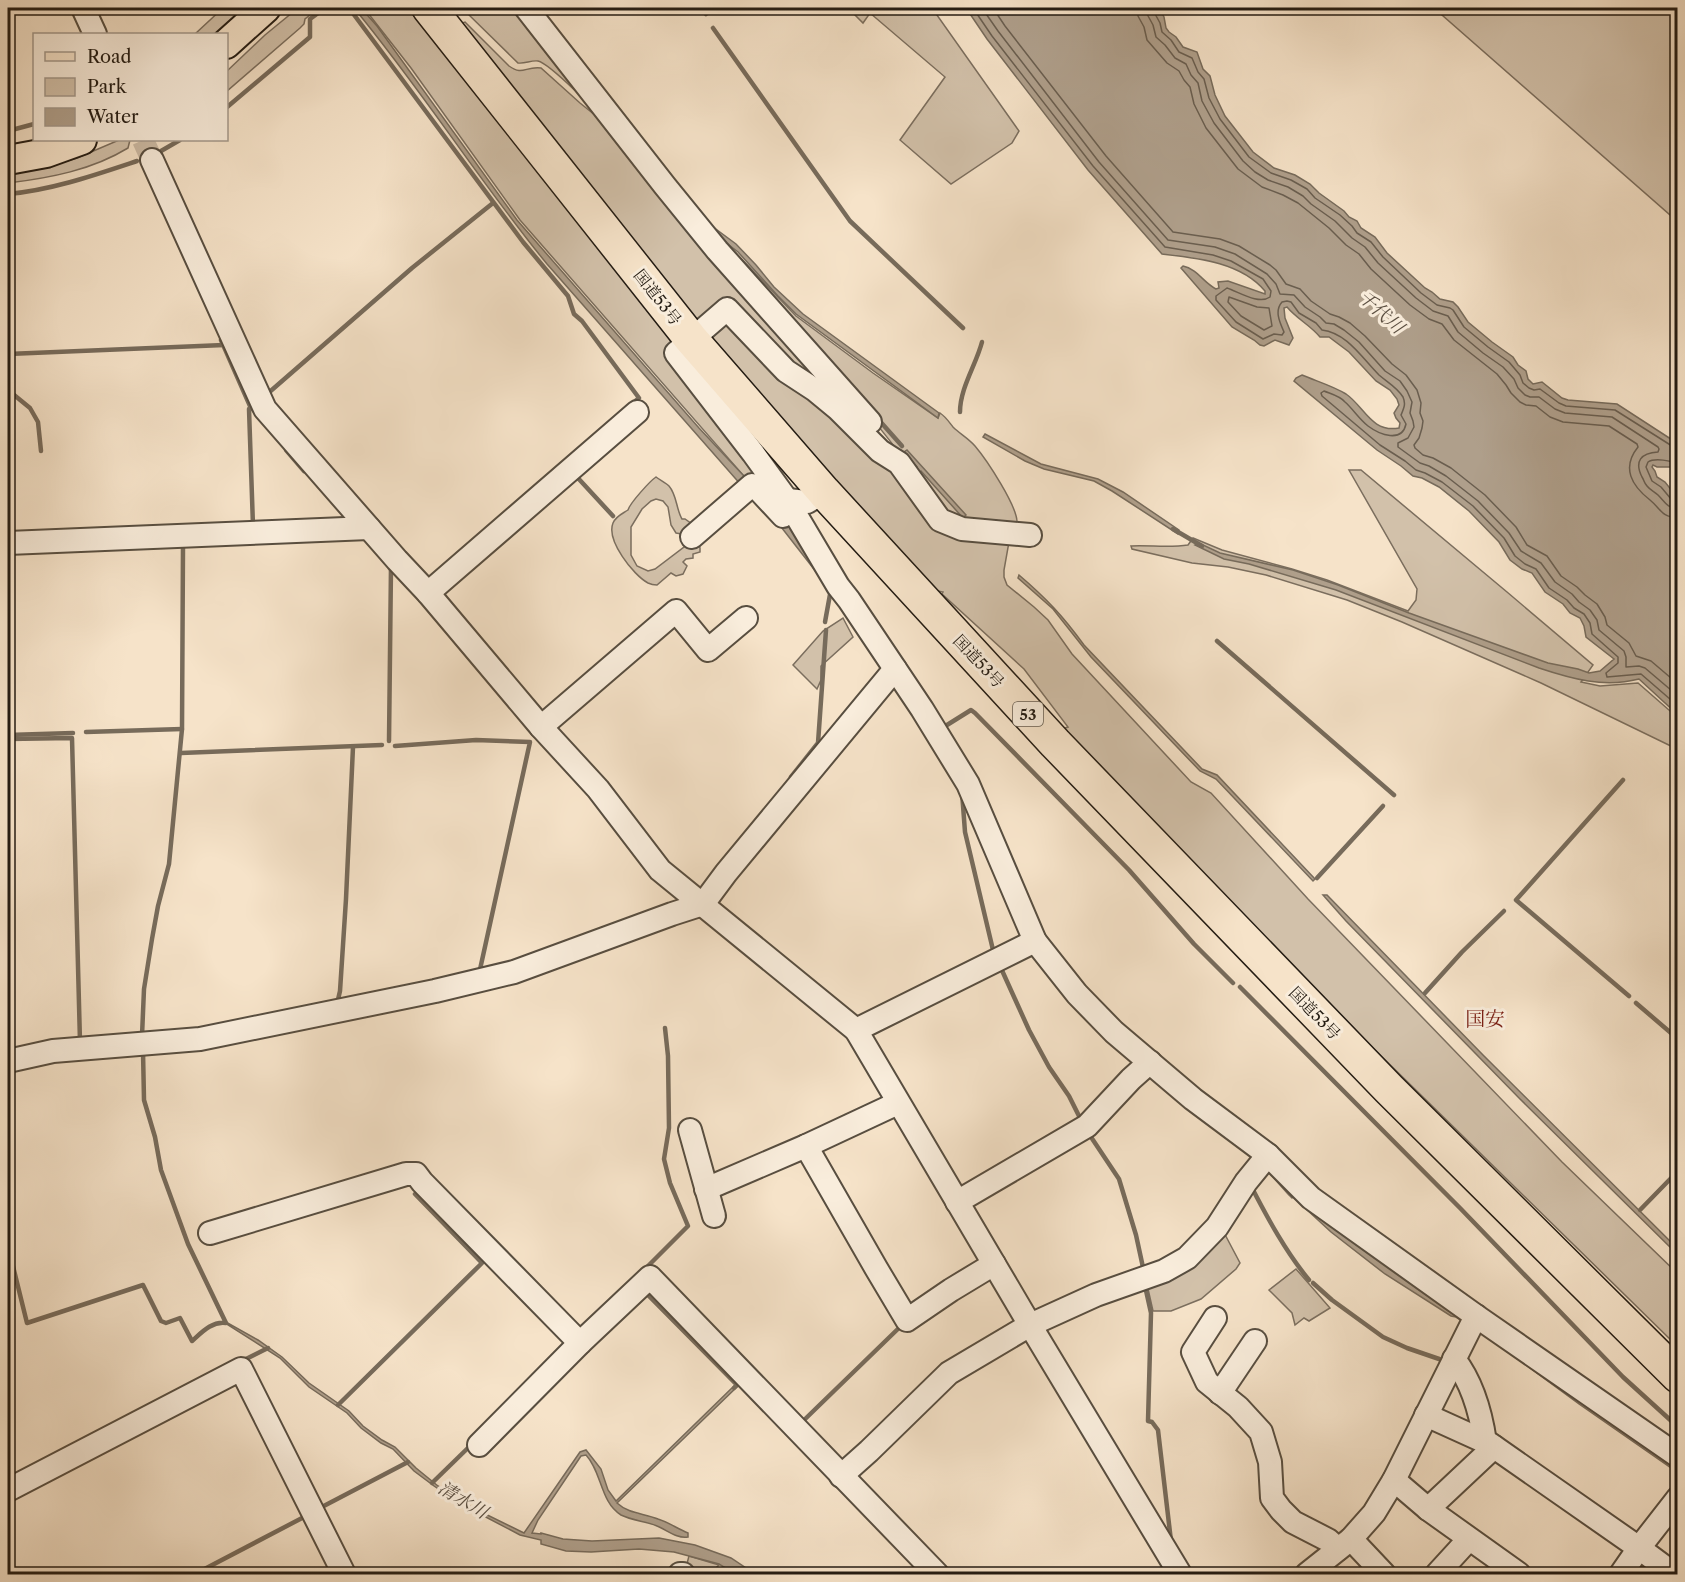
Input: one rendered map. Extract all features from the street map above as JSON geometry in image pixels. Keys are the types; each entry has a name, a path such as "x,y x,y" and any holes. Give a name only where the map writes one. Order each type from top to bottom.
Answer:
{"highway":[{"name":"国道53号","path":"429,8 691,339 824,492 1054,743 1389,1089 1677,1376"}],"main road":[{"path":"228,42 266,8"},
{"path":"8,160 46,153 79,141"}],"street":[{"path":"83,8 95,33"},
{"path":"526,8 717,250 887,442 899,463 940,520 962,529 1030,535"},
{"path":"152,160 265,410 428,593 541,727 598,789 660,870 856,1030 1180,1575"},
{"path":"899,463 880,451 838,409 815,390 786,372 727,309 676,353 787,500 830,573 922,708 968,784 1035,941 1077,994 1114,1032 1193,1099 1268,1155 1311,1198 1677,1456"},
{"path":"428,593 637,412"},
{"path":"692,537 752,485 789,523 816,562 830,573"},
{"path":"787,500 807,502 824,492"},
{"path":"8,543 369,528"},
{"path":"541,727 676,611 708,650 746,618"},
{"path":"8,1061 53,1051 200,1039 435,992 514,972 703,904 894,669"},
{"path":"856,1030 1035,941"},
{"path":"957,1202 1087,1126 1150,1062"},
{"path":"706,1189 898,1103"},
{"path":"690,1130 714,1216"},
{"path":"806,1146 908,1320 994,1264"},
{"path":"841,1476 950,1373 1030,1325 1096,1296 1164,1271 1187,1258 1217,1227 1241,1189 1268,1155"},
{"path":"210,1233 406,1174 416,1174 580,1344"},
{"path":"479,1445 650,1277 937,1575"},
{"path":"1307,1575 1345,1544 1374,1513 1394,1480 1476,1316"},
{"path":"1215,1318 1193,1352 1207,1382 1238,1407 1261,1432 1270,1462 1272,1498 1293,1522 1328,1540 1345,1544 1384,1575"},
{"path":"1220,1393 1255,1341"},
{"path":"1454,1359 1467,1379 1490,1444"},
{"path":"8,1490 241,1369 344,1575"},
{"path":"1426,1415 1490,1444 1674,1575"},
{"path":"1428,1509 1490,1444"},
{"path":"1394,1480 1428,1509 1519,1575"},
{"path":"1621,1575 1677,1498"},
{"path":"1437,1575 1469,1539"}],"green space":[{"path":"223,8 246,8 218,33 196,33"},
{"path":"298,8 319,8 305,19 300,28 228,90 228,70"},
{"path":"364,8 407,8 439,45 673,343 777,494 749,482 520,220 411,68"},
{"path":"448,8 521,8 583,98 542,63 535,61 518,63 467,13"},
{"path":"848,8 932,8 1019,131 1012,143 951,184 900,140 945,77 870,13 863,23"},
{"path":"1434,8 1667,8 1677,17 1677,221"},
{"path":"465,22 509,66 518,70 541,68 616,132 884,447 725,299 697,322 462,23"},
{"path":"117,141 130,141 128,148 100,162 55,176 8,183 8,174 43,168 77,158"},
{"path":"703,227 736,253 796,316 938,418 940,413 944,416 975,446 986,461 1013,507 1017,524 945,516 860,404"},
{"path":"724,320 873,448 941,532 1004,539 1009,542 1004,570 1007,585 1048,620 1072,654 1191,782 1211,793 1308,899 1562,1162 1677,1273 1677,1346 1375,1050 1062,729 1068,727 1024,669 942,594 943,592 933,590 706,335"},
{"path":"1349,470 1361,470 1593,665 1581,682 1600,686 1638,683 1677,717 1677,749 1541,683 1347,600 1266,575 1228,567 1192,563 1132,549 1131,546 1188,545 1193,538 1222,550 1327,580 1408,611 1416,600 1417,589"},
{"path":"656,477 672,490 682,519 692,524 688,535 676,533 671,525 668,507 663,501 656,499 651,501 642,509 631,527 631,555 637,566 648,571 655,569 696,538 700,548 700,552 693,554 693,558 683,562 687,566 683,574 676,576 671,573 657,585 642,579 628,565 617,547 612,530 613,523 619,515 628,510 632,502"},
{"path":"843,618 853,637 821,666 821,680 817,689 793,665 823,631"},
{"path":"1221,1227 1240,1263 1236,1269 1201,1299 1171,1311 1153,1311 1146,1280"},
{"path":"1296,1269 1330,1308 1309,1321 1304,1318 1295,1325 1292,1313 1269,1290"},
{"path":"689,1556 719,1565 709,1574 685,1571"}],"water":[{"path":"354,8 361,8 377,26 517,220 699,428 789,524 817,573 771,514 742,486 547,264"},
{"name":"千代川","path":"966,8 1159,8 1169,32 1183,47 1197,52 1203,69 1210,76 1215,95 1225,116 1253,152 1274,168 1295,175 1310,184 1349,217 1357,221 1361,228 1375,237 1387,253 1425,288 1440,299 1453,302 1468,322 1513,357 1526,371 1528,379 1533,384 1542,382 1568,400 1617,404 1677,443 1677,474 1670,467 1653,465 1652,467 1657,477 1665,482 1677,497 1677,714 1639,679 1613,683 1576,679 1551,672 1336,590 1249,564 1224,559 1195,545 1199,543 1220,553 1293,570 1338,585 1548,663 1589,673 1600,671 1614,659 1586,637 1580,618 1570,613 1563,604 1545,592 1532,573 1510,560 1499,542 1469,511 1439,487 1413,476 1377,450 1294,381 1302,375 1336,388 1352,399 1375,423 1389,428 1399,428 1400,423 1394,413 1399,405 1397,399 1390,390 1376,381 1349,352 1329,337 1320,337 1287,307 1284,308 1285,318 1293,338 1289,345 1275,340 1264,346 1260,345 1232,327 1181,268 1183,266 1192,270 1216,289 1219,288 1218,282 1228,281 1265,294 1265,291 1244,274 1218,263 1162,254 1088,170 987,39"},
{"path":"701,218 736,244 774,287 803,314 939,413 938,418 796,314 738,252 711,231"},
{"path":"985,434 1041,464 1098,479 1123,492 1179,530 1178,534 1094,481 1044,469 1025,461 983,437"},
{"path":"907,450 966,515 963,518 921,471 919,473 916,470 917,467 904,452"},
{"path":"1019,575 1054,608 1084,645 1202,769 1217,775 1315,879 1313,881 1216,779 1200,771 1091,657 1053,609 1018,578"},
{"path":"1323,895 1327,895 1483,1055 1677,1248 1677,1254 1519,1098"},
{"path":"1265,1168 1677,1464 1677,1472 1476,1330 1385,1274 1292,1198"},
{"path":"224,1321 282,1357 309,1383 349,1411 363,1426 395,1447 438,1486 471,1507 524,1533 580,1452 586,1450 601,1469 608,1490 616,1501 737,1383 739,1385 617,1503 631,1511 666,1522 688,1533 688,1537 676,1535 653,1524 621,1515 609,1503 586,1455 581,1456 538,1520 532,1533 563,1539 592,1541 659,1538 695,1545 731,1558 755,1574 735,1574 719,1564 674,1552 639,1549 566,1551 541,1544 541,1540 520,1535 461,1504 434,1486 414,1471 393,1449 381,1443 361,1428 347,1413 309,1387 280,1358"}],"waterway":[{"path":"228,106 310,37 310,19 325,8"},
{"path":"349,8 523,242 568,296 574,314 582,321 639,398 633,403"},
{"path":"701,8 706,14"},
{"path":"713,28 850,221 963,328"},
{"path":"8,131 33,124"},
{"path":"161,151 178,141"},
{"path":"8,194 89,177 137,161"},
{"path":"266,395 412,268 493,203"},
{"path":"221,340 250,406 256,413"},
{"path":"960,412 965,385 982,342"},
{"path":"8,354 224,345"},
{"path":"8,390 30,408 38,422 41,451"},
{"path":"252,408 249,409 253,526"},
{"path":"878,419 902,446"},
{"path":"286,450 304,471"},
{"path":"577,477 613,516"},
{"path":"1173,529 1202,546"},
{"path":"142,1036 144,989 158,906 169,864 182,729 183,545 187,545"},
{"path":"389,741 391,566"},
{"path":"825,622 831,589"},
{"path":"791,777 818,743 826,630"},
{"path":"1217,641 1394,795"},
{"path":"947,725 971,710 975,713 1129,870 1194,944 1233,983"},
{"path":"86,732 182,729"},
{"path":"8,735 73,733"},
{"path":"8,739 72,738 80,1042"},
{"path":"395,746 476,740 530,742 479,974"},
{"path":"181,753 382,745"},
{"path":"337,1004 340,991 346,899 353,747"},
{"path":"1623,780 1516,900 1629,996"},
{"path":"962,792 965,832 993,950"},
{"path":"1317,878 1383,806"},
{"path":"1425,993 1462,952 1504,911"},
{"path":"1000,966 1029,1030 1082,1122"},
{"path":"1240,987 1460,1208 1623,1377 1678,1427"},
{"path":"1636,1003 1678,1039"},
{"path":"651,1269 648,1266 688,1226 670,1183 664,1159 669,1128 668,1056 665,1028"},
{"path":"8,1246 27,1323 143,1285 161,1321 166,1323 180,1318 192,1341 212,1325 226,1323 188,1244 161,1170 155,1137 144,1100 143,1051"},
{"path":"1089,1134 1119,1179 1136,1235 1144,1272"},
{"path":"1640,1210 1678,1171"},
{"path":"1251,1186 1278,1235 1309,1280"},
{"path":"338,1405 482,1263 415,1194"},
{"path":"1313,1283 1332,1300 1383,1337 1445,1361"},
{"path":"1145,1286 1151,1313 1148,1421 1152,1422 1158,1430 1171,1541"},
{"path":"645,1292 737,1385 734,1388"},
{"path":"801,1423 902,1325"},
{"path":"240,1362 268,1348"},
{"name":"清水川","path":"432,1483 471,1445"},
{"path":"318,1509 408,1462"},
{"path":"195,1574 304,1517"},
{"path":"663,1574 668,1572"}],"tunnel":[{"path":"143,141 152,160"}],"district":[{"name":"国安","path":"1485,1019"}]}
